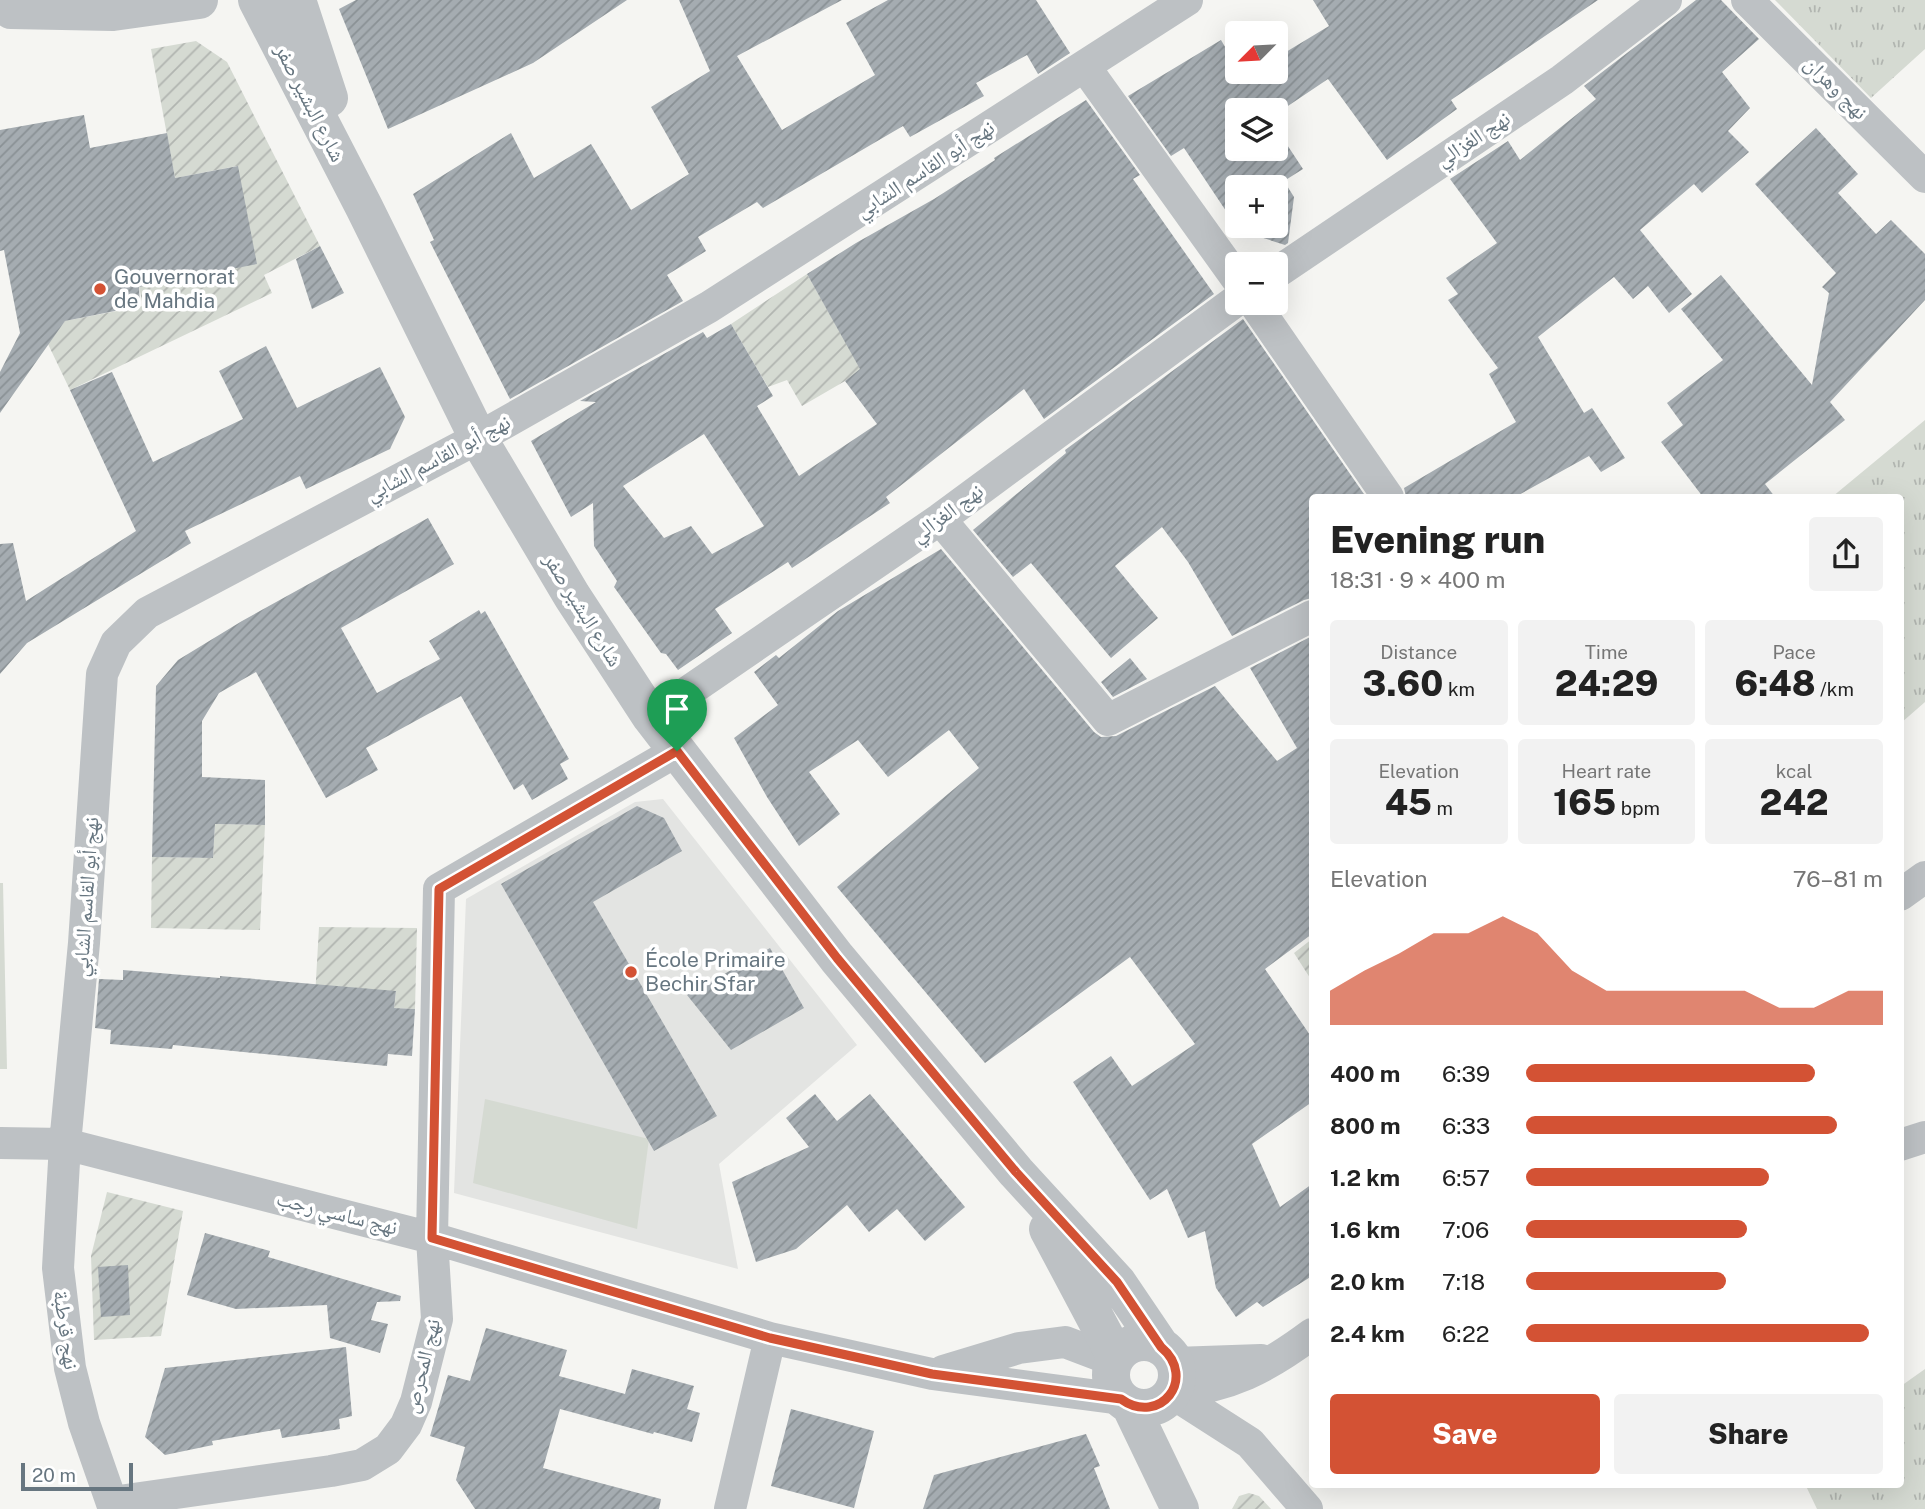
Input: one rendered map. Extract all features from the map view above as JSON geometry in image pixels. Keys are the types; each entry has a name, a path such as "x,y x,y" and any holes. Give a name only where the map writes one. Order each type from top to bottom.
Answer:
{"street":[{"path":"16,8 113,12 199,0"},
{"name":"شارع البشير صفر","path":"257,0 364,207 478,438 572,596 651,717 837,958 1016,1172 1117,1282 1169,1375"},
{"name":"شارع البشير صفر","path":"297,0 364,207"},
{"name":"نهج أبو القاسم الشابي","path":"65,1144 84,943 102,674 116,643 147,613 478,438 709,307 1187,0"},
{"name":"نهج الغزالي","path":"1288,265 1562,80 1666,0"},
{"name":"نهج وهران","path":"1747,0 1925,177"},
{"path":"1085,67 1225,262"},
{"name":"نهج الغزالي","path":"651,717 940,519 1225,309"},
{"path":"1262,315 1386,494"},
{"path":"940,519 1108,720 1309,618"},
{"name":"نهج المحرص","path":"113,1505 362,1465 388,1449 406,1425 416,1402 437,1319 432,1238 439,889 677,751"},
{"path":"1904,892 1925,877"},
{"path":"1904,1144 1925,1137"},
{"name":"نهج ساسي رجب","path":"0,1143 65,1144 432,1238 770,1338 932,1374 1126,1402"},
{"name":"نهج قرطبة","path":"65,1144 58,1268 70,1368 84,1423 113,1505"},
{"name":"شارع البشير صفر","path":"1016,1172 1068,1263 1115,1359"},
{"path":"1278,1359 1309,1336"},
{"path":"730,1509 770,1338"},
{"path":"932,1374 1019,1348 1065,1342 1115,1359"},
{"path":"1180,1509 1126,1402 1111,1381 1115,1359 1123,1350 1142,1342 1169,1375 1250,1443 1307,1509"},
{"path":"1169,1375 1206,1389 1309,1348"},
{"path":"1126,1402 1140,1408 1151,1407 1169,1375"},
{"path":"1169,1375 1194,1509"}],"shaded area":[{"name":"École Primaire Bechir Sfar","path":"663,799 857,1045 719,1164 738,1269 454,1193 466,899 635,802"}],"green space":[{"path":"1775,0 1925,0 1925,49 1871,98"},
{"path":"196,41 227,62 320,246 264,275 272,293 70,390 48,344 65,321 143,306 139,287 237,166 175,178 151,49"},
{"path":"807,274 861,369 802,406 787,380 768,387 731,324"},
{"path":"1925,420 1925,702 1904,720 1904,494 1836,494"},
{"path":"215,824 265,825 260,930 151,928 152,857 213,858"},
{"path":"0,883 3,883 7,1069 0,1069"},
{"path":"319,927 417,928 415,1009 394,1008 396,992 315,997"},
{"path":"1309,941 1309,976 1294,953"},
{"path":"485,1099 649,1139 637,1229 473,1183"},
{"path":"107,1192 183,1211 161,1336 94,1340 91,1256"},
{"path":"1925,1369 1925,1509 1817,1509 1807,1488 1904,1488 1904,1384"},
{"path":"1249,1493 1259,1496 1271,1509 1232,1509 1239,1496"}],"building":[{"path":"356,0 627,0 533,63 388,129 339,9"},
{"path":"679,0 842,0 737,56 782,130 875,75 846,23 888,0 1036,0 1070,53 1038,74 1027,55 976,83 984,96 910,137 903,126 763,208 757,202 698,237 706,251 667,275 683,301 510,399 430,242 434,240 413,194 511,133 534,178 591,144 631,210 689,174 651,107 710,71"},
{"path":"1313,0 1598,0 1451,100 1457,109 1387,160 1328,79 1288,106 1288,98 1225,98 1225,161 1288,161 1288,146 1303,169 1288,178 1288,175 1225,175 1225,210 1184,148 1171,156 1128,96 1221,40 1225,47 1225,84 1288,84 1288,51 1329,26"},
{"path":"1696,0 1721,0 1759,39 1722,72 1750,108 1728,131 1749,152 1702,193 1694,184 1640,230 1692,294 1669,313 1648,286 1633,299 1614,277 1538,337 1584,413 1592,408 1625,458 1601,472 1589,456 1520,494 1405,494 1404,488 1516,422 1489,374 1498,368 1448,300 1458,294 1446,278 1497,243 1450,179 1508,141 1520,160 1596,99 1584,86"},
{"path":"1086,100 1140,175 1133,179 1214,294 1044,419 1024,389 886,497 890,503 792,568 788,562 715,609 732,633 678,670 666,654 661,653 614,587 617,581 594,546 593,503 571,517 531,441 596,402 580,401 703,332 707,338 731,324 773,396 757,406 799,476 877,424 845,381 860,369 807,274 934,199 995,160 994,158","holes":["704,434 764,526 712,554 691,526 664,538 623,486"]},
{"name":"Gouvernorat de Mahdia","path":"84,115 90,148 167,133 175,178 238,166 257,264 139,287 140,306 65,321 0,413 0,372 20,333 4,250 0,251 0,130"},
{"path":"1816,128 1858,174 1838,193 1876,234 1891,220 1925,254 1925,300 1830,402 1845,420 1765,484 1773,494 1701,494 1661,442 1683,425 1667,403 1723,360 1681,309 1721,275 1812,385 1829,293 1822,287 1836,273 1755,184"},
{"path":"1288,187 1294,197 1288,243 1285,245 1263,238 1288,238"},
{"path":"320,246 344,293 312,309 296,259"},
{"path":"1243,319 1364,494 1309,494 1309,599 1232,636 1188,562 1162,527 1115,566 1158,618 1111,658 1031,563 1013,577 973,530 1066,453 1065,450"},
{"path":"266,346 297,408 380,367 405,417 390,449 306,489 300,476 185,531 191,543 27,643 0,674 0,544 13,543 26,601 136,531 70,390 112,372 153,462 243,419 219,371"},
{"path":"428,518 454,564 341,628 377,693 440,659 429,641 479,610 481,614 485,611 569,759 560,764 568,779 532,800 523,784 514,790 461,696 366,748 378,770 326,798 256,672 219,693 202,721 202,777 265,780 265,825 215,824 213,858 152,857 156,686 178,660 242,621"},
{"path":"941,549 1101,737 1116,736 1215,686 1277,761 1297,748 1250,668 1309,638 1309,936 1265,969 1309,1034 1309,1104 1252,1144 1280,1207 1309,1186 1309,1278 1263,1307 1257,1302 1236,1317 1216,1288 1205,1231 1188,1238 1167,1189 1150,1200 1073,1082 1111,1056 1132,1086 1195,1044 1130,957 985,1063 837,887 979,768 949,730 888,777 858,740 809,772 840,814 799,846 767,797 734,738 778,705 754,672 776,655 779,658 838,611"},
{"path":"1130,658 1147,679 1113,697 1101,682"},
{"path":"637,806 664,818 682,851 593,902 717,1116 654,1151 501,884"},
{"path":"770,948 804,1008 731,1050 687,995"},
{"path":"123,970 396,991 394,1008 415,1009 412,1056 388,1054 387,1066 173,1045 172,1049 110,1044 111,1030 95,1028 99,979 123,980"},
{"path":"815,1094 837,1121 870,1094 965,1207 925,1241 897,1209 869,1232 847,1205 796,1249 756,1262 732,1182 809,1147 786,1118"},
{"path":"205,1233 270,1251 268,1257 401,1296 400,1301 377,1302 371,1320 388,1324 380,1353 330,1338 327,1305 236,1309 187,1295"},
{"path":"128,1265 130,1315 101,1317 98,1267"},
{"path":"486,1328 567,1350 559,1376 625,1394 632,1369 694,1386 687,1409 700,1413 692,1442 560,1409 543,1468 661,1499 659,1509 475,1509 456,1480 465,1447 430,1436 448,1375 470,1381"},
{"path":"346,1347 352,1416 339,1419 340,1429 282,1438 280,1429 212,1441 213,1445 165,1455 145,1437 165,1368"},
{"path":"791,1409 874,1431 854,1508 771,1486"},
{"path":"1086,1434 1100,1466 1094,1468 1110,1509 923,1509 934,1475"}],"place":[{"name":"Gouvernorat de Mahdia","path":"100,289"},
{"name":"École Primaire Bechir Sfar","path":"631,972"}],"route":[{"path":"677,751 837,958 1016,1172 1117,1282 1175,1363 1176,1384 1172,1393 1160,1404 1140,1408 1121,1399 932,1374 770,1338 432,1238 439,889 677,751"}]}
